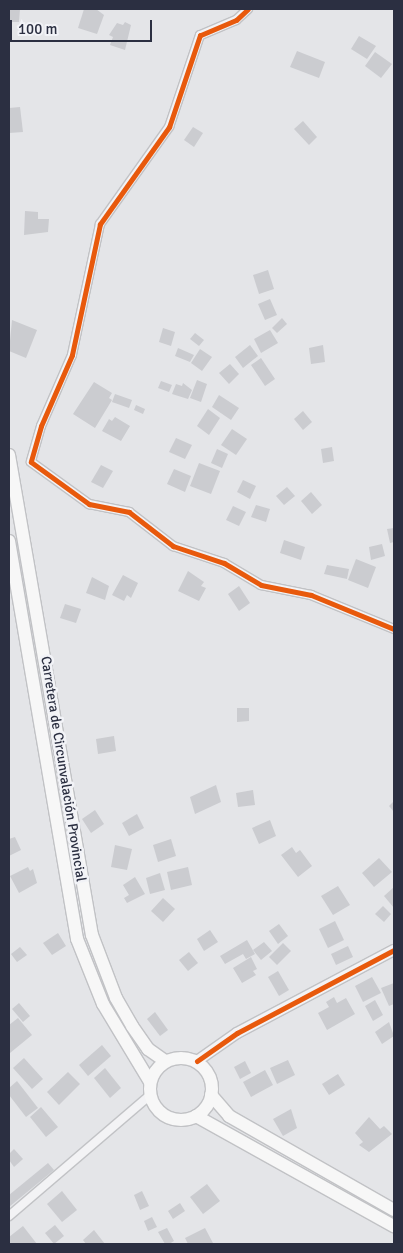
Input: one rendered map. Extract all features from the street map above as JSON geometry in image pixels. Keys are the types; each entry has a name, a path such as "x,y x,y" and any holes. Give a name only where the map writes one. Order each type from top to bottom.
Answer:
{"highway":[{"name":"Carretera de Circunvalación Provincial","path":"9,456 92,935 116,998 132,1026 148,1049 165,1061"},
{"name":"Carretera de Circunvalación Provincial","path":"9,541 77,939 102,1004 150,1088"},
{"path":"184,1057 197,1061 210,1076 211,1095 206,1107 196,1116 184,1120 171,1118 160,1112 150,1088 156,1070 165,1061 184,1057"},
{"path":"211,1095 228,1116 394,1210"},
{"path":"196,1116 394,1226"}],"street":[{"path":"248,9 236,20 200,35 170,127 100,224 72,355 41,426 31,462 89,504 129,512 173,546 224,563 261,585 311,595 394,629"},
{"path":"197,1061 237,1033 394,950"},
{"path":"9,1216 150,1088"}],"building":[{"path":"9,9 20,9 19,22 9,22"},
{"path":"84,9 96,9 104,15 97,34 78,28"},
{"path":"125,22 131,25 125,50 110,45 113,37 109,35 117,23 123,25"},
{"path":"359,36 376,46 367,59 351,49"},
{"path":"297,51 325,62 319,78 290,67"},
{"path":"375,52 392,64 381,78 365,66"},
{"path":"20,107 23,132 9,133 9,108"},
{"path":"303,121 317,137 309,145 294,129"},
{"path":"193,127 203,133 194,147 184,140"},
{"path":"25,211 38,212 38,219 49,219 48,232 24,235"},
{"path":"268,270 274,289 259,294 253,275"},
{"path":"270,299 277,315 265,320 258,304"},
{"path":"282,318 287,324 277,333 272,328"},
{"path":"12,320 37,330 26,358 9,351"},
{"path":"163,328 175,332 171,346 159,342"},
{"path":"270,330 278,343 261,353 254,339"},
{"path":"195,333 204,340 199,346 190,339"},
{"path":"250,345 258,356 243,368 235,357"},
{"path":"323,345 325,362 311,364 309,348"},
{"path":"178,348 194,355 190,362 175,356"},
{"path":"200,349 212,357 202,371 191,363"},
{"path":"261,358 275,379 265,386 251,365"},
{"path":"230,364 239,374 229,384 219,373"},
{"path":"197,380 207,384 201,402 190,398"},
{"path":"161,381 172,385 169,392 158,388"},
{"path":"94,382 112,393 109,398 112,400 95,428 73,414"},
{"path":"183,383 192,390 188,399 172,394 176,384 182,386"},
{"path":"115,394 132,400 129,408 112,402"},
{"path":"219,395 239,408 231,420 212,407"},
{"path":"136,405 145,409 143,414 134,410"},
{"path":"208,409 220,418 209,435 197,426"},
{"path":"303,411 312,422 303,430 294,419"},
{"path":"115,417 130,426 121,441 102,431 109,419 112,421"},
{"path":"232,429 247,439 236,455 221,445"},
{"path":"176,438 192,445 185,459 169,452"},
{"path":"332,447 334,461 323,463 321,449"},
{"path":"217,449 228,454 222,468 211,463"},
{"path":"199,463 220,471 211,494 190,486"},
{"path":"101,465 113,471 103,488 91,482"},
{"path":"174,469 191,476 185,492 167,484"},
{"path":"243,480 256,486 250,499 237,492"},
{"path":"287,487 295,496 284,505 276,496"},
{"path":"311,492 322,505 312,514 301,501"},
{"path":"256,505 270,509 266,522 251,517"},
{"path":"233,506 246,512 239,526 226,520"},
{"path":"394,528 394,542 390,543 387,529"},
{"path":"284,540 305,547 301,560 280,553"},
{"path":"382,544 385,556 371,560 369,547"},
{"path":"356,559 376,567 368,588 348,580"},
{"path":"327,565 349,569 347,579 324,574"},
{"path":"188,571 204,582 201,586 206,588 199,601 178,591"},
{"path":"123,575 138,583 131,598 127,595 124,601 112,595"},
{"path":"92,577 109,586 105,600 86,593"},
{"path":"239,586 250,603 239,611 228,594"},
{"path":"65,604 81,609 76,623 60,618"},
{"path":"237,708 249,708 249,721 237,722"},
{"path":"114,736 116,751 98,754 96,739"},
{"path":"216,785 221,802 195,814 190,797"},
{"path":"253,790 255,805 238,807 236,793"},
{"path":"394,801 394,812 389,806"},
{"path":"95,810 104,824 91,833 82,819"},
{"path":"137,814 144,828 129,836 122,823"},
{"path":"270,820 276,836 259,844 252,828"},
{"path":"15,837 21,850 9,856 9,839"},
{"path":"171,839 176,856 158,862 153,845"},
{"path":"115,845 132,849 127,870 111,867"},
{"path":"292,847 296,853 300,850 312,866 298,877 281,855"},
{"path":"379,858 392,872 374,887 362,873"},
{"path":"28,867 30,871 33,869 37,883 19,893 10,876"},
{"path":"188,867 192,885 171,890 167,872"},
{"path":"160,873 165,890 150,894 146,878"},
{"path":"135,877 145,894 127,903 124,898 129,895 123,885"},
{"path":"338,886 350,905 333,915 321,896"},
{"path":"394,887 394,908 384,896"},
{"path":"163,898 175,909 163,922 151,911"},
{"path":"383,906 391,914 384,922 375,914"},
{"path":"335,921 344,940 328,948 319,929"},
{"path":"279,924 288,936 278,944 269,931"},
{"path":"210,930 218,942 204,951 197,939"},
{"path":"58,933 66,946 52,955 43,943"},
{"path":"247,940 255,954 246,959 243,954 225,964 220,956"},
{"path":"264,942 272,951 261,960 253,950"},
{"path":"283,943 291,951 277,965 269,957"},
{"path":"348,946 353,957 336,965 331,954"},
{"path":"20,947 27,955 17,962 11,954"},
{"path":"189,952 198,963 188,971 179,960"},
{"path":"251,957 257,969 253,971 256,975 242,983 233,968"},
{"path":"278,971 289,990 279,996 268,977"},
{"path":"372,977 381,993 363,1002 355,986"},
{"path":"394,983 394,1004 389,1006 381,988"},
{"path":"334,997 337,1003 346,998 355,1014 327,1030 318,1013 329,1007 326,1002"},
{"path":"375,1000 383,1015 373,1021 365,1006"},
{"path":"19,1003 30,1016 23,1022 12,1009"},
{"path":"155,1012 168,1030 160,1036 147,1019"},
{"path":"18,1018 32,1035 10,1053 9,1025"},
{"path":"389,1022 394,1036 382,1044 375,1032"},
{"path":"102,1045 111,1056 88,1076 79,1065"},
{"path":"24,1058 43,1079 32,1089 13,1068"},
{"path":"288,1060 295,1075 277,1084 270,1068"},
{"path":"245,1061 251,1073 240,1079 234,1067"},
{"path":"105,1068 121,1088 110,1098 94,1078"},
{"path":"265,1070 273,1085 251,1097 243,1082"},
{"path":"68,1072 80,1084 59,1105 47,1092"},
{"path":"338,1074 345,1085 329,1095 322,1084"},
{"path":"17,1081 38,1108 26,1117 9,1095 9,1088"},
{"path":"41,1107 58,1127 46,1137 30,1117"},
{"path":"291,1109 297,1128 283,1136 273,1119"},
{"path":"369,1117 380,1129 384,1126 392,1134 369,1152 359,1145 363,1142 355,1133"},
{"path":"14,1149 23,1159 14,1167 9,1160 9,1154"},
{"path":"48,1163 54,1170 9,1207 9,1195"},
{"path":"207,1184 220,1201 203,1214 190,1197"},
{"path":"62,1191 77,1210 62,1222 47,1204"},
{"path":"142,1191 149,1206 140,1210 134,1195"},
{"path":"180,1203 185,1211 173,1219 168,1211"},
{"path":"152,1217 157,1227 148,1231 144,1221"},
{"path":"55,1225 64,1236 54,1244 45,1233"},
{"path":"23,1226 37,1244 9,1243 9,1237"},
{"path":"167,1228 174,1241 165,1244 158,1232"},
{"path":"205,1228 213,1243 188,1244 185,1238"},
{"path":"94,1230 105,1244 86,1244 83,1240"}],"cycle path":[{"path":"248,9 236,20 200,35 169,127 100,224 72,355 41,426 31,462 89,504 129,512 173,546 224,563 261,585 311,595 394,629"},
{"path":"197,1061 237,1033 394,950"}]}
